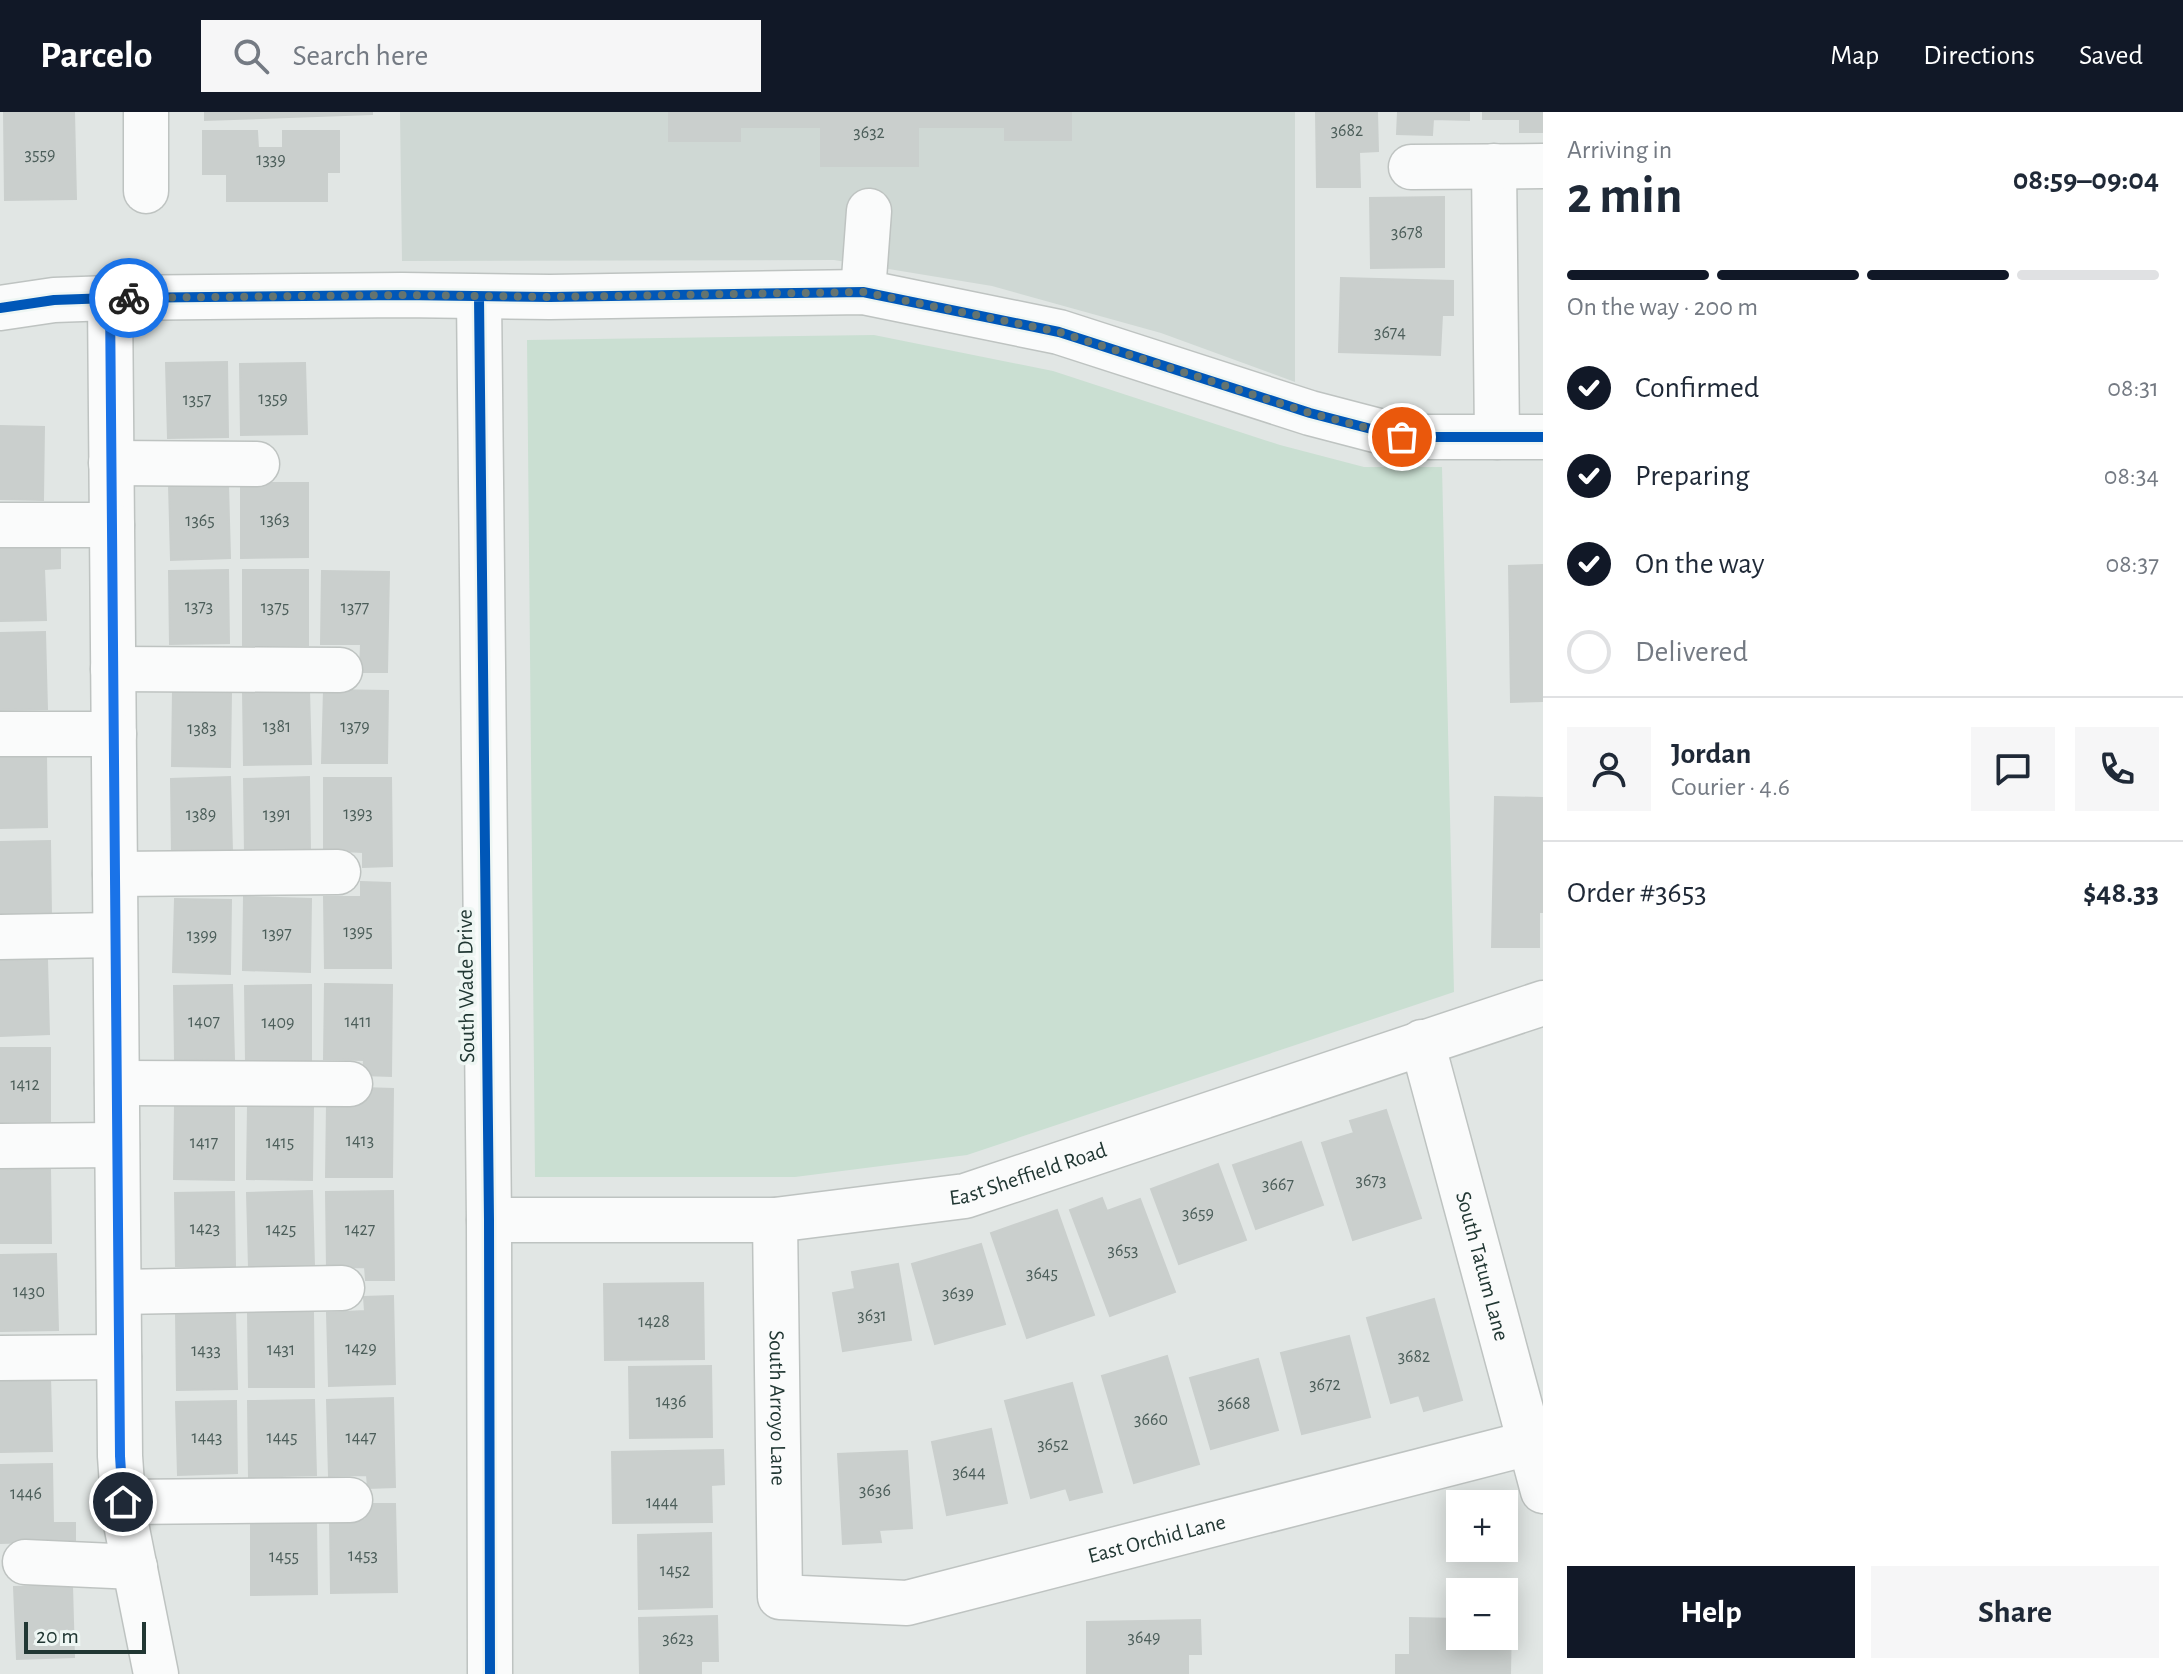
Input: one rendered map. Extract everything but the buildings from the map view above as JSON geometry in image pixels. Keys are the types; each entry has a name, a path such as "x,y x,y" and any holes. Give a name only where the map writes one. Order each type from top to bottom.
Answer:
{"street":[{"path":"146,112 146,191"},
{"path":"1494,166 1497,437"},
{"path":"1411,167 1543,166"},
{"path":"863,292 869,211"},
{"path":"0,308 54,300 110,298 863,292 1059,332 1310,413 1402,437 1543,437"},
{"name":"South Wade Drive","path":"479,297 489,1220 490,1674"},
{"path":"110,298 120,1456 123,1502 156,1674"},
{"path":"111,463 257,464"},
{"path":"0,525 112,525"},
{"path":"113,669 340,670"},
{"path":"0,734 114,734"},
{"path":"115,874 338,872"},
{"path":"0,937 115,935"},
{"name":"East Sheffield Road","path":"489,1220 775,1220 965,1196 1543,1003"},
{"name":"South Tatum Lane","path":"1422,1042 1543,1491"},
{"path":"117,1083 350,1084"},
{"path":"0,1146 117,1145"},
{"name":"South Arroyo Lane","path":"775,1220 780,1597"},
{"path":"119,1292 342,1288"},
{"path":"0,1358 119,1357"},
{"name":"East Orchid Lane","path":"780,1597 907,1603 1529,1443"},
{"path":"123,1502 350,1500"},
{"path":"25,1562 135,1567"}],"shaded area":[{"path":"400,112 1295,112 1295,382 1161,333 992,286 834,260 402,261"}],"green space":[{"path":"874,335 1053,371 1280,445 1364,467 1442,467 1454,992 967,1155 795,1177 535,1177 527,340"}],"cycle path":[{"path":"0,308 54,300 110,298 550,297 863,292 1059,332 1310,413 1402,437 1543,437"},
{"path":"479,297 489,1220 490,1674"}],"way so far":[{"path":"129,298 550,297 863,292 1059,332 1310,413 1402,437"}],"route":[{"path":"123,1502 120,1456 110,298 129,298"}]}
